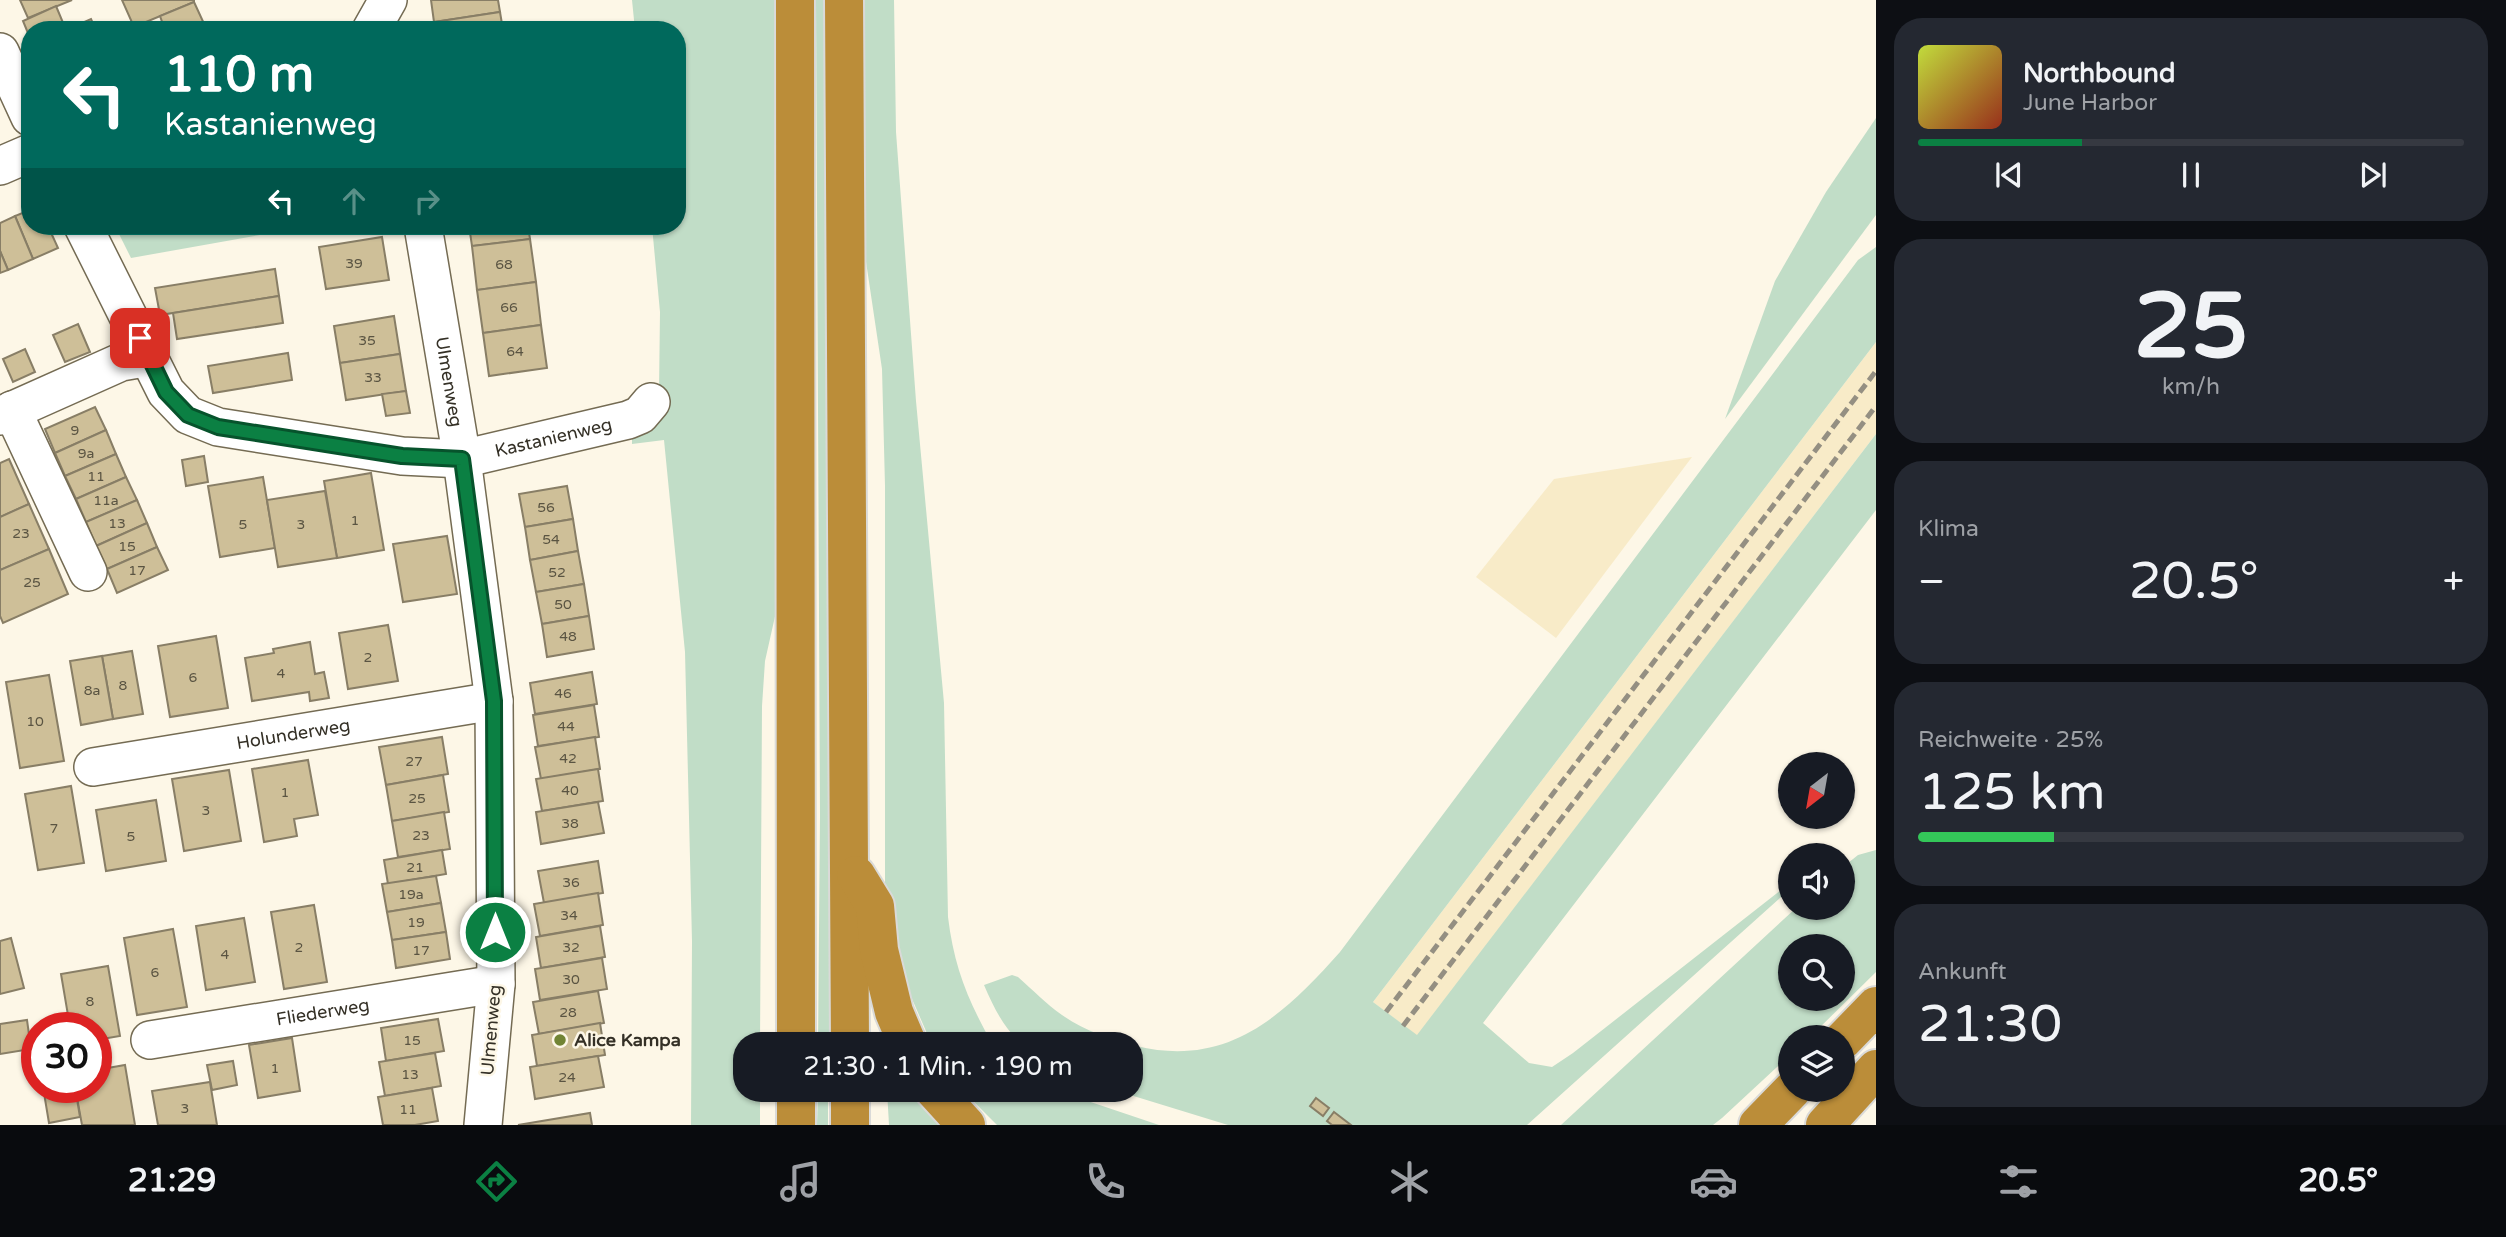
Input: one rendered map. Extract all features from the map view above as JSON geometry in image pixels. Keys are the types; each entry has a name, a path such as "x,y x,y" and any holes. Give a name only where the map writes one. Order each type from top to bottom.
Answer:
{"highway":[{"path":"795,0 796,1032"},
{"path":"844,0 850,1032"},
{"path":"849,863 875,906 879,950 894,1012 902,1032"},
{"path":"1855,1028 1876,1006"},
{"path":"1825,1125 1876,1069"},
{"path":"796,1102 796,1125"},
{"path":"850,1102 850,1125"},
{"path":"945,1102 966,1125"},
{"path":"1758,1125 1781,1102"}],"street":[{"path":"376,21 388,0"},
{"path":"0,52 21,98"},
{"path":"0,166 21,157"},
{"name":"Kastanienweg","path":"88,235 166,392 188,415 218,427 402,456 462,459 628,420 640,415 652,402"},
{"name":"Ulmenweg","path":"425,235 462,459 494,701 496,984 483,1125"},
{"path":"88,572 6,413 121,362 150,357"},
{"name":"Holunderweg","path":"93,767 494,701"},
{"name":"Fliederweg","path":"150,1040 496,984"}],"shaded area":[{"path":"1876,342 1876,434 1417,1036 1373,1002"},
{"path":"1692,457 1556,638 1476,577 1554,479"}],"green space":[{"path":"632,0 778,0 776,612 765,661 762,706 760,1032 733,1032 733,1102 760,1102 760,1125 691,1125 692,941 685,652 664,440 632,444 632,424 659,392 660,312 653,235 686,235 686,21 634,21"},
{"path":"816,0 825,0 829,1032 818,1032 820,816"},
{"path":"862,0 894,0 896,132 916,401 944,703 948,917 963,983 986,1032 926,1032 906,985 885,904 885,486 882,369 865,255"},
{"path":"1876,118 1876,215 1725,419 1775,281 1826,192"},
{"path":"120,235 260,235 131,258"},
{"path":"1876,247 1876,342 1373,1002 1417,1035 1876,434 1876,510 1483,1023 1529,1063 1552,1067 1778,892 1778,900 1527,1125 1228,1125 1143,1099 1143,1047 1169,1051 1199,1050 1226,1043 1251,1031 1275,1016 1297,997 1340,952 1858,260"},
{"path":"1876,850 1876,972 1855,993 1855,934 1778,934 1778,1011 1836,1011 1822,1025 1778,1025 1778,1066 1722,1118 1713,1125 1561,1125 1783,920 1855,920 1855,857"},
{"path":"1012,975 1018,977 1062,1015 1094,1032 1010,1032 984,985"},
{"path":"818,1102 828,1102 828,1125 817,1125"},
{"path":"888,1102 931,1102 949,1125 889,1125"},
{"path":"974,1102 1091,1102 1159,1125 997,1125"}],"building":[{"path":"20,0 72,0 28,18"},
{"path":"122,0 194,0 148,21 131,21"},
{"path":"431,0 498,0 500,12 434,21"},
{"path":"194,2 203,21 162,21 160,16"},
{"path":"56,6 62,21 23,21"},
{"path":"500,12 502,21 441,21"},
{"path":"21,214 21,230 15,216"},
{"path":"15,216 33,259 8,270 0,251 0,223"},
{"path":"23,235 52,235 58,248 33,259"},
{"path":"470,235 529,235 530,239 472,246"},
{"path":"382,237 389,280 326,289 319,247"},
{"path":"530,239 536,282 477,290 472,246"},
{"path":"0,251 8,270 0,273"},
{"path":"275,269 279,296 160,315 155,288"},
{"path":"536,282 541,325 483,333 477,290"},
{"path":"279,296 283,323 177,339 173,313"},
{"path":"394,316 400,354 340,363 334,326"},
{"path":"78,324 90,352 65,362 53,335"},
{"path":"541,325 547,368 489,376 483,333"},
{"path":"25,349 35,372 13,382 3,359"},
{"path":"288,353 292,380 213,393 208,366"},
{"path":"400,354 406,391 346,400 340,363"},
{"path":"406,391 410,413 386,416 382,394"},
{"path":"95,407 106,430 55,453 45,429"},
{"path":"106,430 116,454 65,476 55,453"},
{"path":"116,454 126,477 76,499 65,476"},
{"path":"204,456 208,482 186,486 182,460"},
{"path":"9,459 29,504 0,517 0,463"},
{"path":"371,473 384,550 337,558 324,481"},
{"path":"126,477 137,500 86,522 76,499"},
{"path":"263,477 275,548 220,557 208,486"},
{"path":"567,486 573,519 525,527 519,494"},
{"path":"325,491 337,558 278,567 267,500"},
{"path":"137,500 147,523 96,546 86,522"},
{"path":"29,504 49,549 0,570 0,517"},
{"path":"573,519 578,551 530,560 525,527"},
{"path":"147,523 157,547 107,569 96,546"},
{"path":"447,536 457,594 403,602 393,544"},
{"path":"157,547 168,570 117,593 107,569"},
{"path":"49,549 68,594 3,623 0,616 0,570"},
{"path":"578,551 584,584 536,592 530,560"},
{"path":"584,584 589,616 542,624 536,592"},
{"path":"589,616 594,649 547,657 542,624"},
{"path":"388,625 398,681 348,689 339,633"},
{"path":"216,636 228,708 170,717 158,646"},
{"path":"310,642 315,674 324,672 329,698 310,701 309,692 252,701 245,658"},
{"path":"132,651 143,714 113,719 102,656"},
{"path":"102,656 113,719 81,725 70,661"},
{"path":"592,672 597,704 535,714 530,683"},
{"path":"49,675 64,761 20,768 6,682"},
{"path":"594,705 599,737 538,746 533,715"},
{"path":"442,737 448,774 386,785 379,747"},
{"path":"595,737 600,769 541,779 535,747"},
{"path":"308,760 318,815 294,819 297,836 264,842 252,769"},
{"path":"598,769 603,801 542,811 536,779"},
{"path":"229,770 241,841 184,851 172,779"},
{"path":"443,775 449,812 392,821 386,785"},
{"path":"71,786 84,863 38,870 25,794"},
{"path":"156,800 166,861 106,871 96,810"},
{"path":"598,802 604,833 541,844 536,812"},
{"path":"444,812 450,849 398,857 392,821"},
{"path":"442,850 446,874 388,884 384,860"},
{"path":"598,861 603,893 544,903 538,871"},
{"path":"436,876 441,903 387,912 382,884"},
{"path":"598,893 603,925 540,936 534,904"},
{"path":"441,903 446,932 392,940 387,912"},
{"path":"314,905 327,982 284,989 271,912"},
{"path":"244,918 255,982 206,990 196,926"},
{"path":"600,926 605,957 541,968 536,937"},
{"path":"173,929 187,1007 137,1015 124,938"},
{"path":"446,932 450,959 396,968 392,940"},
{"path":"11,938 24,988 0,994 0,941"},
{"path":"602,958 607,989 540,1000 535,969"},
{"path":"108,966 120,1036 112,1037 112,1012 67,1012 61,974"},
{"path":"598,991 604,1023 539,1034 533,1002"},
{"path":"438,1019 444,1051 386,1061 381,1028"},
{"path":"21,1021 21,1051 0,1054 0,1024"},
{"path":"600,1023 605,1055 537,1066 532,1035"},
{"path":"292,1038 300,1091 258,1098 249,1045"},
{"path":"435,1053 441,1086 385,1096 379,1062"},
{"path":"598,1056 604,1087 535,1099 530,1067"},
{"path":"233,1061 237,1085 212,1090 207,1065"},
{"path":"125,1065 135,1125 82,1125 78,1103 112,1103 112,1067"},
{"path":"210,1082 217,1125 158,1125 152,1091"},
{"path":"432,1088 438,1121 415,1125 383,1125 378,1097"},
{"path":"1316,1098 1329,1108 1323,1116 1310,1106"},
{"path":"46,1103 78,1103 80,1117 49,1123"},
{"path":"1334,1112 1351,1125 1332,1125 1327,1121"},
{"path":"590,1113 592,1125 518,1125"}],"railway":[{"path":"1386,1012 1876,371"},
{"path":"1403,1026 1876,406"}],"place":[{"name":"Alice Kampa","path":"560,1040"}],"route":[{"path":"140,338 166,392 188,415 218,427 402,456 462,459 494,701 495,932"}]}
